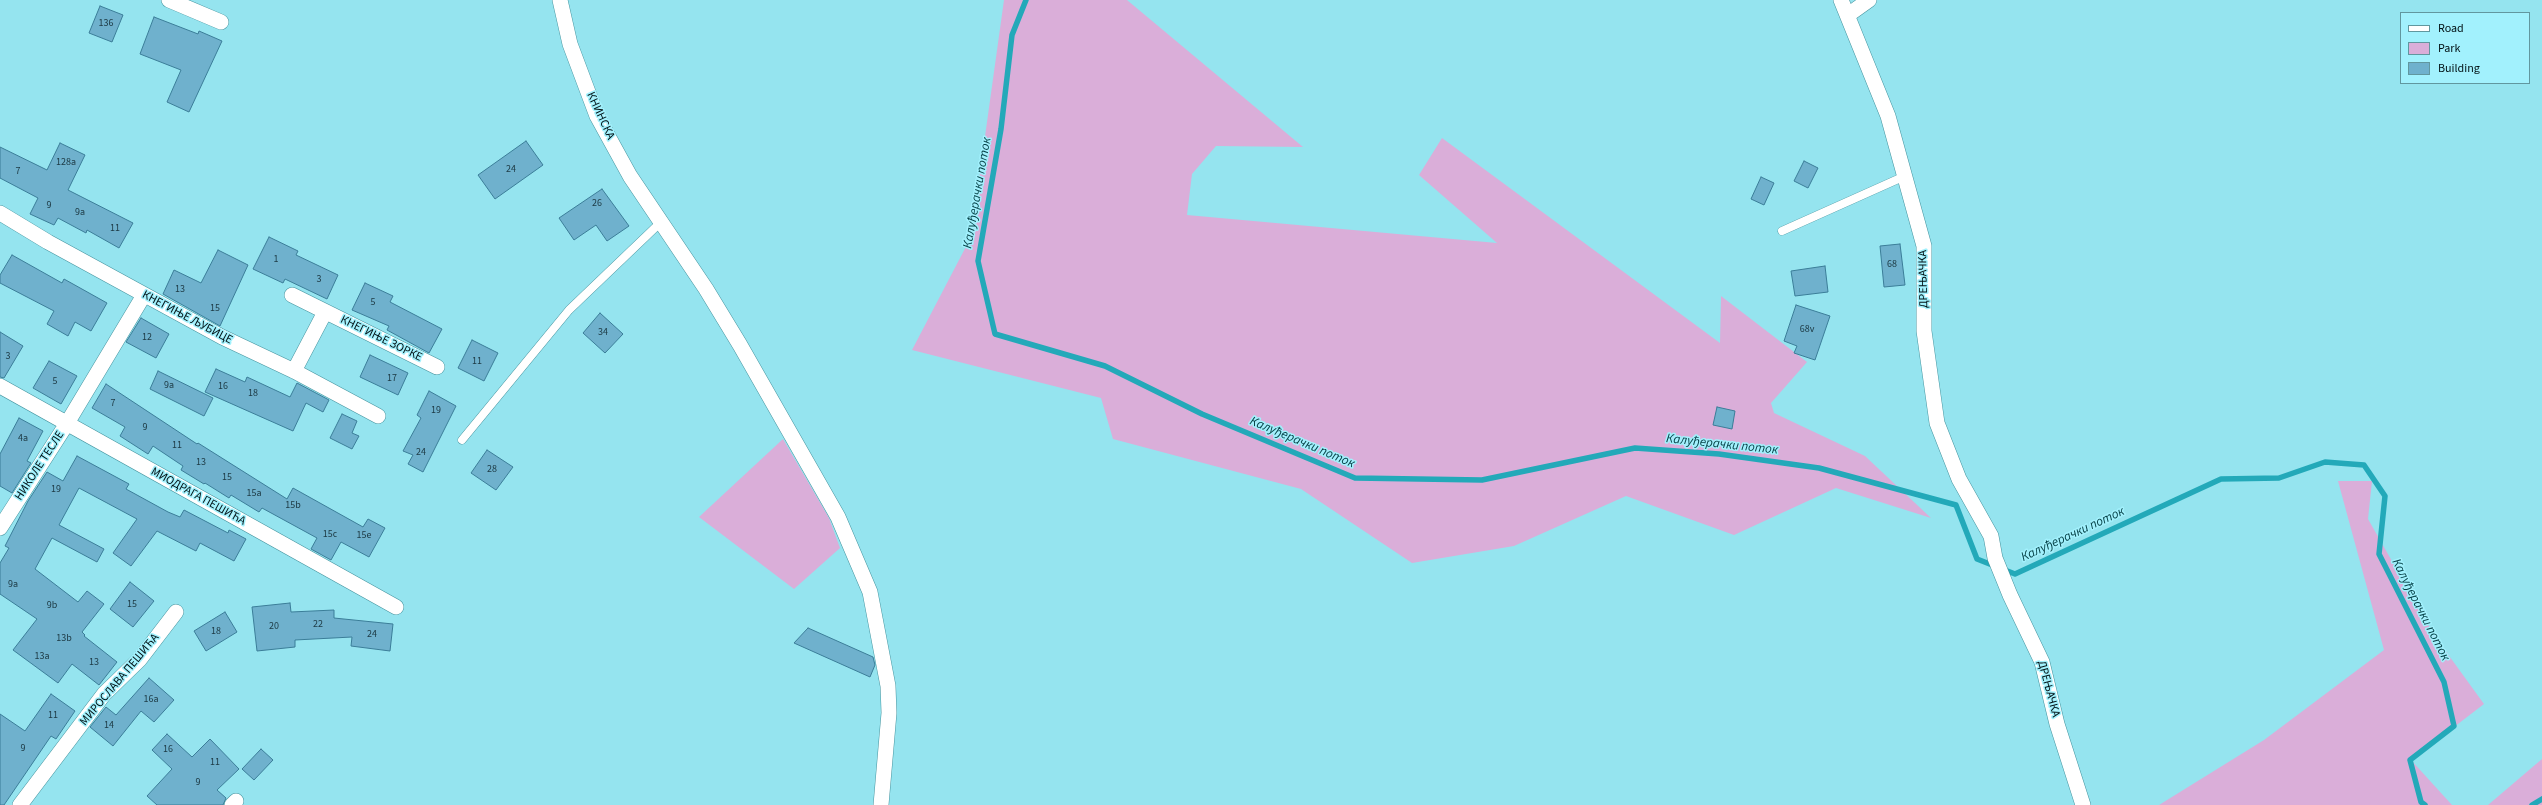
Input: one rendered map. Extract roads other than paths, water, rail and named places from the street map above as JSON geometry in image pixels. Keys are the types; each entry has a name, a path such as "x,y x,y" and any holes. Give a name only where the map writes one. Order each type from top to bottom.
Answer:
{"street":[{"path":"169,0 221,22"},
{"name":"КНИНСКА","path":"560,0 570,44 598,116 630,176 706,289 740,345 838,517 870,592 888,686 889,713 881,805"},
{"name":"ДРЕЊАЧКА","path":"1840,0 1848,15 1888,116 1924,246 1924,331 1937,423 1959,479 1991,536 1995,558 2042,662 2058,724 2083,805"},
{"path":"1848,15 1869,0"},
{"name":"КНЕГИЊЕ ЉУБИЦЕ","path":"0,213 144,295 222,337 294,371 378,416"},
{"name":"НИКОЛЕ ТЕСЛЕ","path":"0,528 66,424 144,295"},
{"name":"КНЕГИЊЕ ЗОРКЕ","path":"292,295 437,367"},
{"name":"КНЕГИЊЕ ЗОРКЕ","path":"294,371 325,312"},
{"name":"МИОДРАГА ПЕШИЋА","path":"0,386 396,607"},
{"name":"МИРОСЛАВА ПЕШИЋА","path":"20,805 104,694 140,659 176,612"}],"lane":[{"path":"1782,231 1905,176"},
{"path":"462,440 569,310 661,222"}],"waterway":[{"name":"Калуђерачки поток","path":"1026,0 1012,35 1001,129 978,261 995,334 1105,366 1202,414 1355,478 1482,480 1635,448 1719,454 1819,468 1956,505 1977,559 2015,574 2221,479 2279,478 2325,462 2364,465 2385,496 2379,554 2444,682 2454,726 2410,760 2421,802 2425,805"},
{"name":"Калуђерачки поток","path":"2532,805 2542,799"}]}
